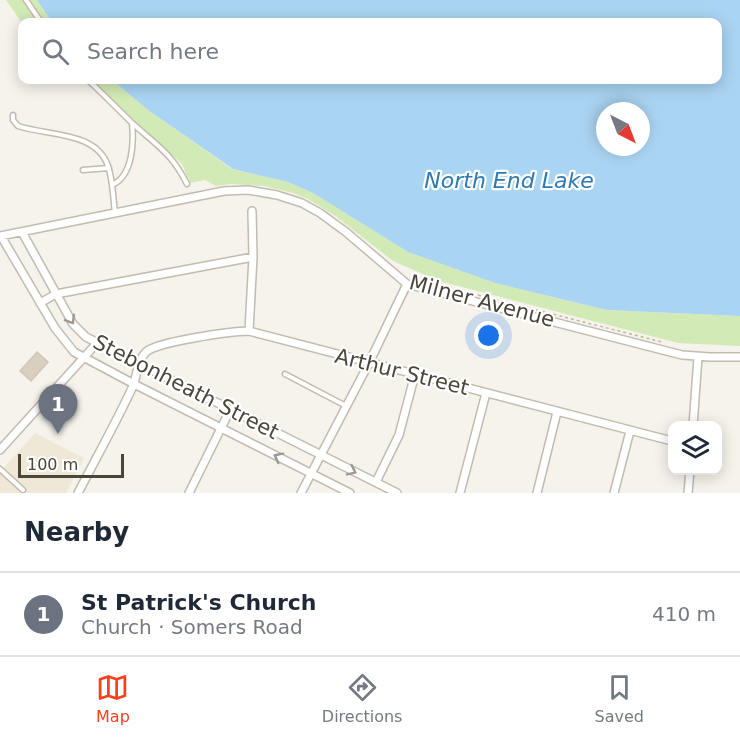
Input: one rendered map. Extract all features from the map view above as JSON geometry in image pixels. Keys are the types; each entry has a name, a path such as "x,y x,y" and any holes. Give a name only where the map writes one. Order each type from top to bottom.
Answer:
{"street":[{"name":"Milner Avenue","path":"1,236 224,191 248,190 277,195 302,203 320,213 408,284 675,353 698,357 740,357"},
{"path":"249,331 253,257 252,211"},
{"name":"Stebonheath Street","path":"22,232 77,330 96,344 397,493"},
{"name":"Stebonheath Street","path":"1,236 68,346 134,384 350,493"},
{"path":"40,303 56,294 253,257"},
{"path":"301,493 322,456 408,284"},
{"name":"Arthur Street","path":"139,365 145,353 153,348 232,332 249,331 668,440"},
{"path":"0,450 96,344"},
{"path":"693,421 698,357"},
{"path":"78,493 134,384 139,365"},
{"path":"376,482 399,435 415,374"},
{"path":"460,493 486,393"},
{"path":"189,493 230,410"},
{"path":"537,493 557,412"},
{"path":"614,493 630,431"},
{"path":"688,493 690,475"}],"lane":[{"path":"26,0 38,18"},
{"path":"92,84 170,156 187,184"},
{"path":"13,115 18,126 92,145 103,156 109,168 115,213"},
{"path":"112,185 121,178 129,162 133,144 132,123"},
{"path":"83,170 109,168"},
{"path":"285,374 347,406"},
{"path":"0,469 23,490"}],"path":[{"path":"439,286 445,285 665,343"}],"shaded area":[{"path":"35,433 84,458 66,493 0,493 0,472"}],"green space":[{"path":"6,0 37,0 49,18 19,18"},
{"path":"87,84 117,84 148,110 232,169 288,182 313,193 408,252 495,283 607,310 740,316 740,346 678,343 439,281 393,261 334,215 308,199 264,186 231,184 216,186 205,180 190,183 182,164"}],"water":[{"name":"North End Lake","path":"37,0 740,0 740,316 607,310 495,283 408,252 313,193 288,182 233,169 148,110 117,84 722,84 722,18 49,18"}],"building":[{"path":"37,352 48,362 31,381 20,371"}],"place":[{"name":"St Patrick's Church","path":"58,434"}]}
